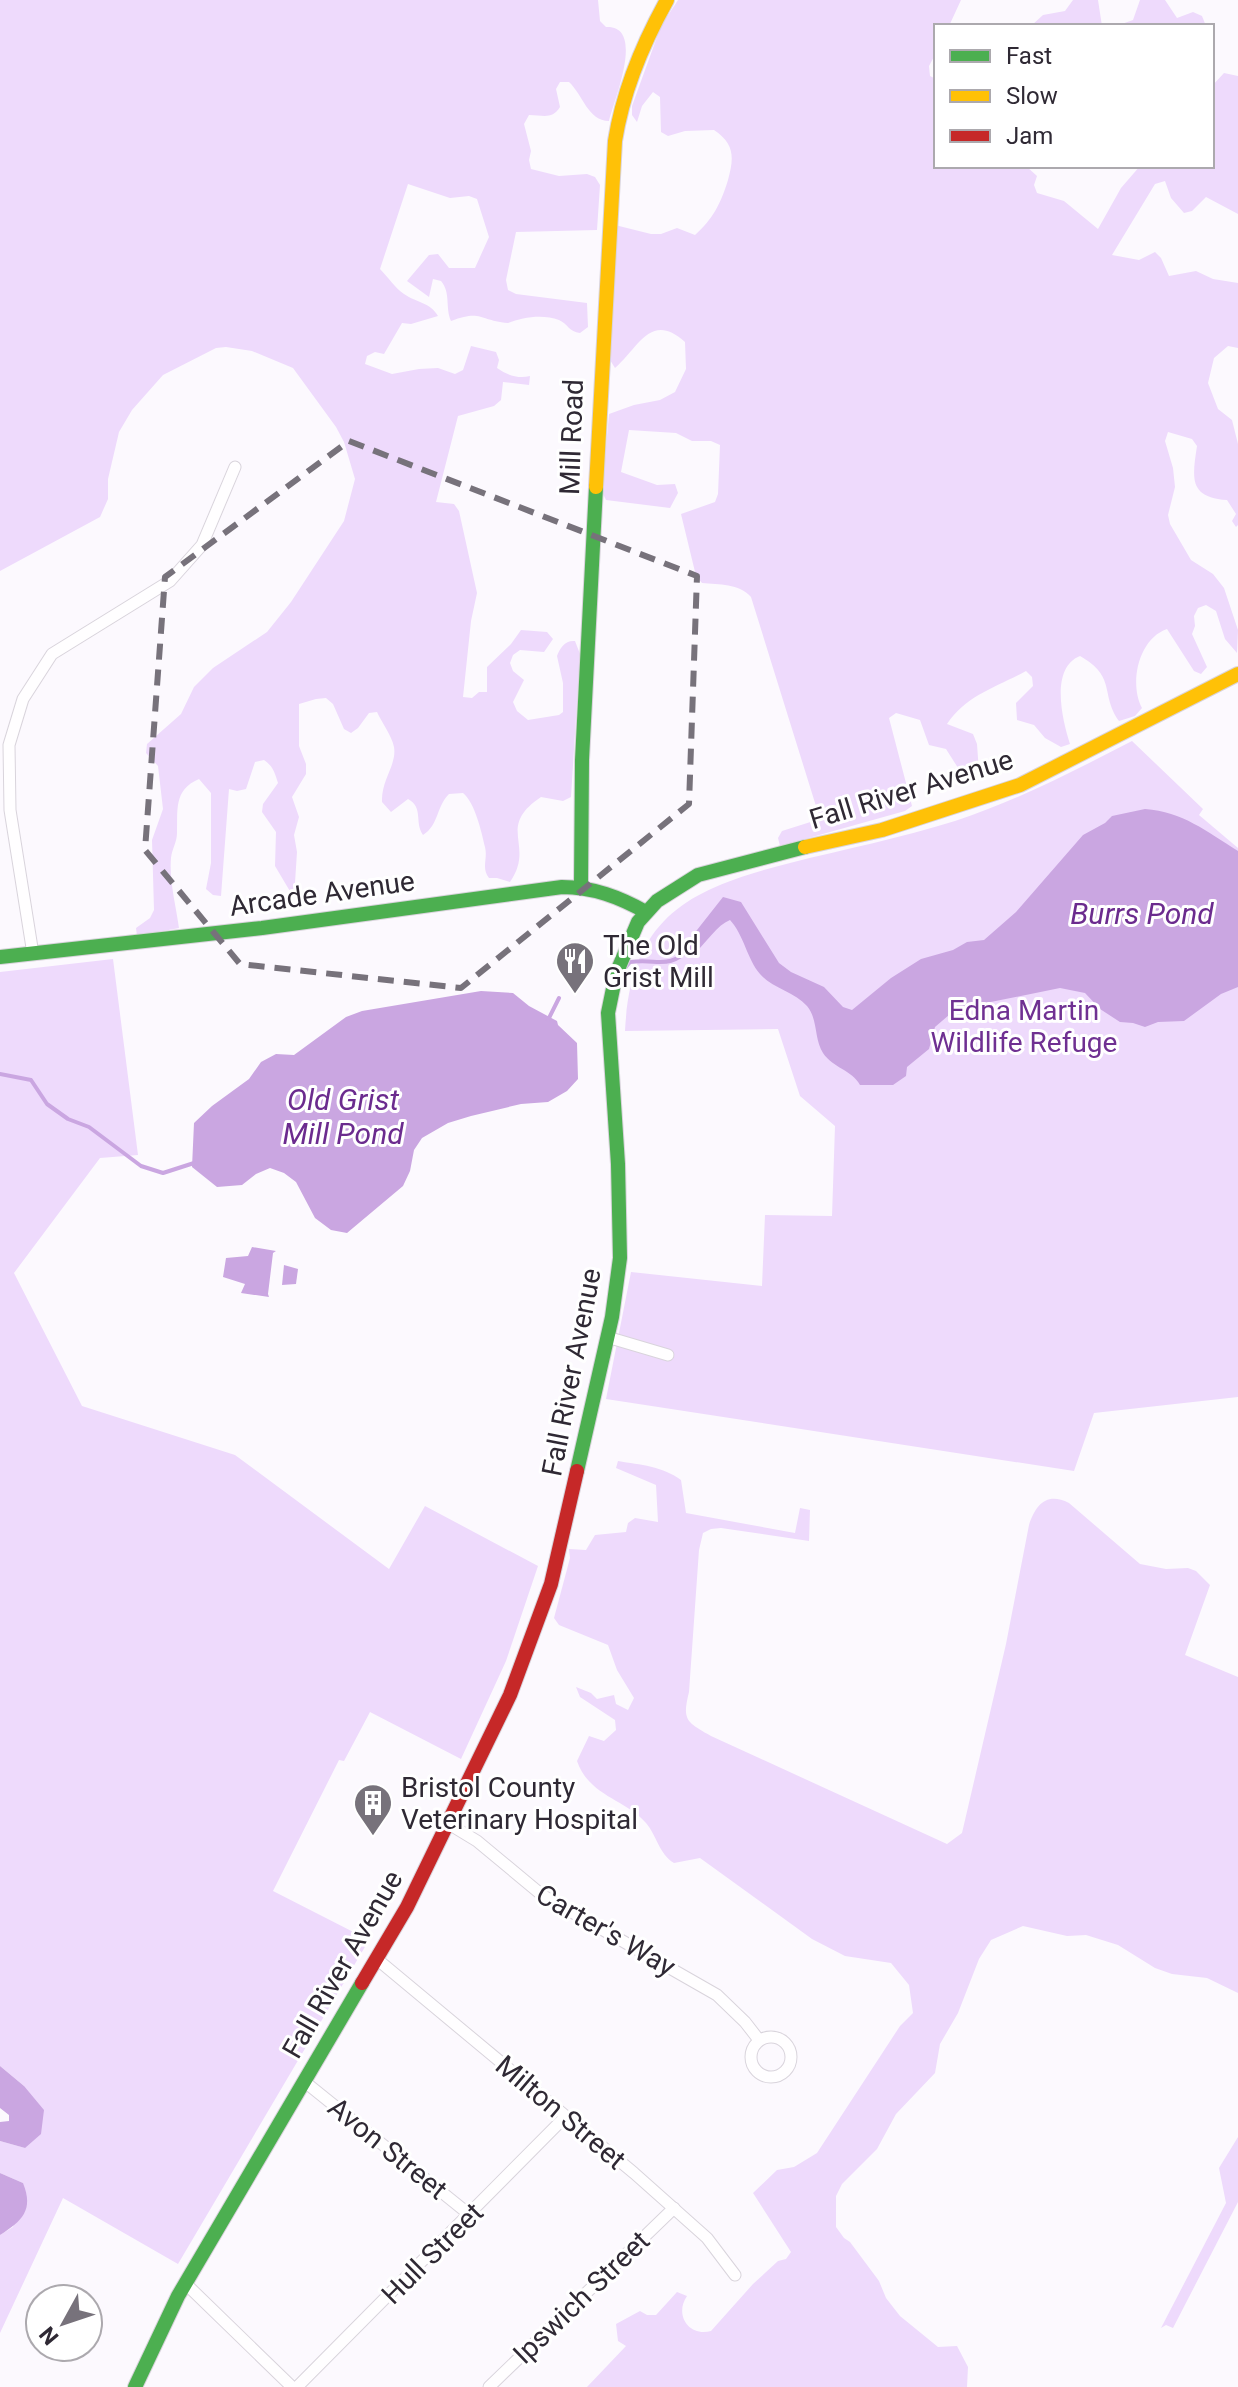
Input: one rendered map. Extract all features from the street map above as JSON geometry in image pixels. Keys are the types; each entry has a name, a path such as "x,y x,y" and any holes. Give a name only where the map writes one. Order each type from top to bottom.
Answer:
{"main road":[{"name":"Mill Road","path":"581,885 581,744 593,552 601,333 615,140 626,92 667,0"},
{"name":"Fall River Avenue","path":"135,2387 186,2284 378,1960 449,1824 510,1695 551,1584 607,1337 620,1258 618,1164 608,1013 616,974 638,922 657,901 698,875 882,830 1020,785 1238,674"},
{"name":"Arcade Avenue","path":"0,957 262,928 581,885 611,893 646,912"}],"street":[{"path":"33,954 10,810 9,745 23,699 52,654 170,581 202,545 235,467"},
{"path":"607,1337 668,1355"},
{"name":"Carter's Way","path":"449,1824 477,1841 550,1900 717,1995 759,2040"},
{"name":"Milton Street","path":"378,1960 674,2208 707,2238 735,2275"},
{"name":"Avon Street","path":"305,2082 470,2215"},
{"name":"Hull Street","path":"295,2387 565,2117"},
{"name":"Ipswich Street","path":"489,2387 674,2208"},
{"path":"186,2284 295,2387"}],"highlighted area":[{"path":"349,441 697,576 689,804 461,988 240,964 145,850 165,577"}],"green space":[{"path":"0,0 598,0 600,21 606,27 618,30 624,38 626,50 621,82 609,121 596,117 569,82 560,82 556,89 560,107 557,111 547,116 529,115 524,124 531,151 531,169 559,176 587,174 595,177 600,185 597,230 516,232 506,280 508,290 516,294 587,303 588,327 580,333 559,320 540,317 508,323 475,316 451,321 446,290 441,281 433,279 429,297 407,281 429,255 438,254 449,268 475,268 489,237 477,199 469,196 450,198 408,184 380,269 401,292 427,305 438,316 411,324 402,323 384,354 375,352 367,356 365,364 392,374 438,368 455,374 463,370 471,346 496,352 499,360 497,368 505,373 517,377 530,376 529,385 503,382 501,400 494,406 458,416 436,502 454,504 459,511 477,593 463,697 472,698 479,692 487,692 487,667 521,630 547,632 553,639 544,652 520,650 513,655 510,663 513,671 524,680 513,702 517,711 528,720 559,715 563,712 563,683 557,656 563,645 571,641 575,641 580,654 571,797 563,801 541,797 520,818 519,857 510,882 489,878 479,825 471,803 463,793 449,794 432,826 423,835 413,803 408,799 391,812 382,802 394,747 377,712 369,713 351,733 344,729 333,704 326,698 316,699 299,704 299,746 306,764 306,774 292,797 299,817 294,835 297,852 294,898 275,866 276,832 262,812 263,804 278,783 267,762 255,762 246,789 229,789 221,896 213,895 206,889 211,863 211,793 199,779 185,789 178,809 171,866 179,928 137,936 136,928 150,918 154,910 152,840 163,809 158,766 146,753 147,744 181,714 194,687 213,668 267,632 291,602 344,521 355,479 336,427 293,368 252,351 216,348 163,375 132,410 119,432 108,479 108,499 100,517 0,571"},
{"path":"678,0 961,0 950,24 934,24 934,57 929,66 930,76 934,78 934,168 1028,168 1037,176 1034,185 1037,193 1064,201 1098,229 1121,188 1138,168 1214,168 1214,84 1224,73 1238,76 1238,214 1206,197 1192,211 1184,213 1171,198 1165,181 1155,184 1112,255 1139,260 1155,252 1169,276 1196,271 1213,279 1238,283 1238,348 1228,346 1214,358 1208,383 1218,409 1232,420 1238,444 1236,527 1232,521 1236,514 1227,500 1206,495 1196,484 1194,468 1197,446 1192,439 1168,432 1165,441 1175,487 1168,515 1170,524 1191,560 1213,574 1224,588 1238,630 1237,653 1225,639 1216,611 1206,605 1198,608 1192,634 1207,667 1201,674 1194,671 1167,629 1157,634 1149,642 1139,663 1136,687 1142,708 1135,716 1119,721 1104,679 1092,664 1080,656 1065,671 1062,683 1062,708 1070,744 1061,747 1045,738 1034,725 1017,720 1016,703 1033,686 1032,677 1026,671 973,699 947,724 973,734 979,772 971,769 967,774 960,771 946,749 929,745 920,720 896,713 889,718 912,806 905,811 780,846 778,838 782,831 820,819 751,597 735,587 702,583 696,576 681,514 715,502 720,445 711,441 692,441 676,433 629,430 621,472 657,485 675,484 678,493 670,508 606,500 602,492 609,414 660,400 675,392 686,369 685,342 663,330 646,336 615,368 610,360 615,225 651,234 677,228 695,235 712,217 731,165 729,146 714,130 685,131 668,136 661,132 660,97 653,92 642,106 637,122 632,115 632,106 661,26"},
{"path":"1073,0 1098,0 1102,24 1033,24 1043,15 1065,11"},
{"path":"1140,0 1165,0 1177,18 1193,12 1202,16 1205,24 1122,24 1133,20"},
{"name":"Edna Martin Wildlife Refuge","path":"1132,741 1203,809 1199,815 1238,848 1238,1397 1094,1413 1074,1471 606,1399 631,1272 762,1286 765,1215 832,1216 835,1126 800,1096 778,1029 625,1031 630,992 639,960 653,934 672,914 695,897 722,884 978,813 1023,795"},
{"path":"113,959 138,1155 100,1158 14,1273 82,1406 235,1455 389,1569 425,1506 538,1566 506,1661 461,1759 370,1712 344,1761 339,1760 273,1891 369,1940 178,2264 63,2198 0,2333 0,2235 13,2227 23,2183 0,2173 0,2141 25,2148 24,2086 0,2066 0,972"},
{"path":"618,1461 659,1469 681,1480 686,1513 795,1533 800,1508 810,1510 809,1541 721,1528 703,1533 686,1709 691,1723 711,1736 947,1844 962,1833 1006,1644 1029,1525 1043,1502 1054,1499 1069,1503 1140,1564 1166,1569 1188,1568 1196,1571 1210,1585 1185,1655 1238,1677 1238,1993 1207,1978 1172,1974 1155,1968 1118,1945 1086,1935 1067,1936 1023,1926 991,1940 979,1959 958,2013 940,2044 935,2073 896,2114 877,2149 842,2184 836,2196 836,2227 879,2281 886,2298 900,2316 938,2347 957,2346 968,2367 967,2387 587,2387 626,2346 618,2341 616,2324 640,2311 656,2315 677,2292 687,2296 682,2310 690,2328 711,2331 753,2284 778,2261 786,2259 791,2252 753,2193 777,2170 794,2167 817,2153 900,2026 913,2013 909,1985 891,1963 845,1956 812,1939 700,1858 674,1863 665,1855 646,1823 599,1790 583,1773 577,1761 589,1736 604,1741 616,1730 615,1720 580,1697 576,1687 597,1699 614,1695 616,1704 628,1710 634,1698 617,1670 608,1645 559,1625 554,1618 570,1558 569,1549 586,1550 595,1535 626,1532 628,1523 635,1518 658,1522 656,1485 616,1468"},
{"path":"1238,2137 1238,2202 1173,2328 1166,2325 1161,2328 1226,2203 1219,2168"}],"water":[{"name":"Burrs Pond","path":"1145,809 1183,818 1238,851 1238,987 1221,994 1184,1021 1158,1022 1145,1027 1120,1022 1100,1009 1085,993 1060,988 956,1009 935,1027 929,1049 907,1067 906,1076 893,1085 860,1085 823,1053 807,1006 760,974 730,920 695,953 686,944 723,897 741,902 779,963 824,987 843,1007 852,1010 891,978 921,959 953,950 967,942 984,940 1016,912 1083,835 1112,816"},
{"name":"Old Grist Mill Pond","path":"481,991 513,993 557,1021 577,1043 578,1079 567,1091 548,1102 521,1104 471,1116 448,1123 422,1138 414,1150 403,1186 347,1233 331,1230 315,1218 296,1182 284,1173 270,1168 242,1185 217,1187 192,1167 194,1123 249,1079 261,1062 276,1054 294,1055 346,1017 362,1011"},
{"path":"252,1247 276,1251 273,1253 269,1297 241,1293 245,1284 223,1277 226,1258 248,1256"},
{"path":"284,1265 298,1269 296,1284 282,1285"},
{"path":"0,2066 24,2086 44,2110 41,2134 25,2148 0,2141 0,2122 9,2121 9,2115 0,2108"},
{"path":"0,2173 23,2183 27,2201 20,2220 0,2235"}],"waterway":[{"path":"625,968 630,962 676,959 692,947"},
{"path":"548,1020 559,998"},
{"path":"0,1074 31,1080 47,1104 68,1119 89,1127 141,1166 163,1173 194,1163"}],"traffic: fast":[{"path":"581,885 582,760 596,487"},
{"path":"577,1471 612,1317 620,1258 618,1164 608,1013 616,974 638,922 657,901 698,875 805,847"},
{"path":"0,957 262,928 562,887 606,894 646,912"},
{"path":"135,2387 178,2296 362,1983"}],"traffic: slow":[{"path":"596,487 615,141 635,68 667,0"},
{"path":"805,847 882,830 1020,785 1238,674"}],"traffic: jam":[{"path":"362,1983 407,1907 510,1695 551,1584 577,1471"}],"place":[{"name":"The Old Grist Mill","path":"575,995"},
{"name":"Bristol County Veterinary Hospital","path":"373,1837"}]}
